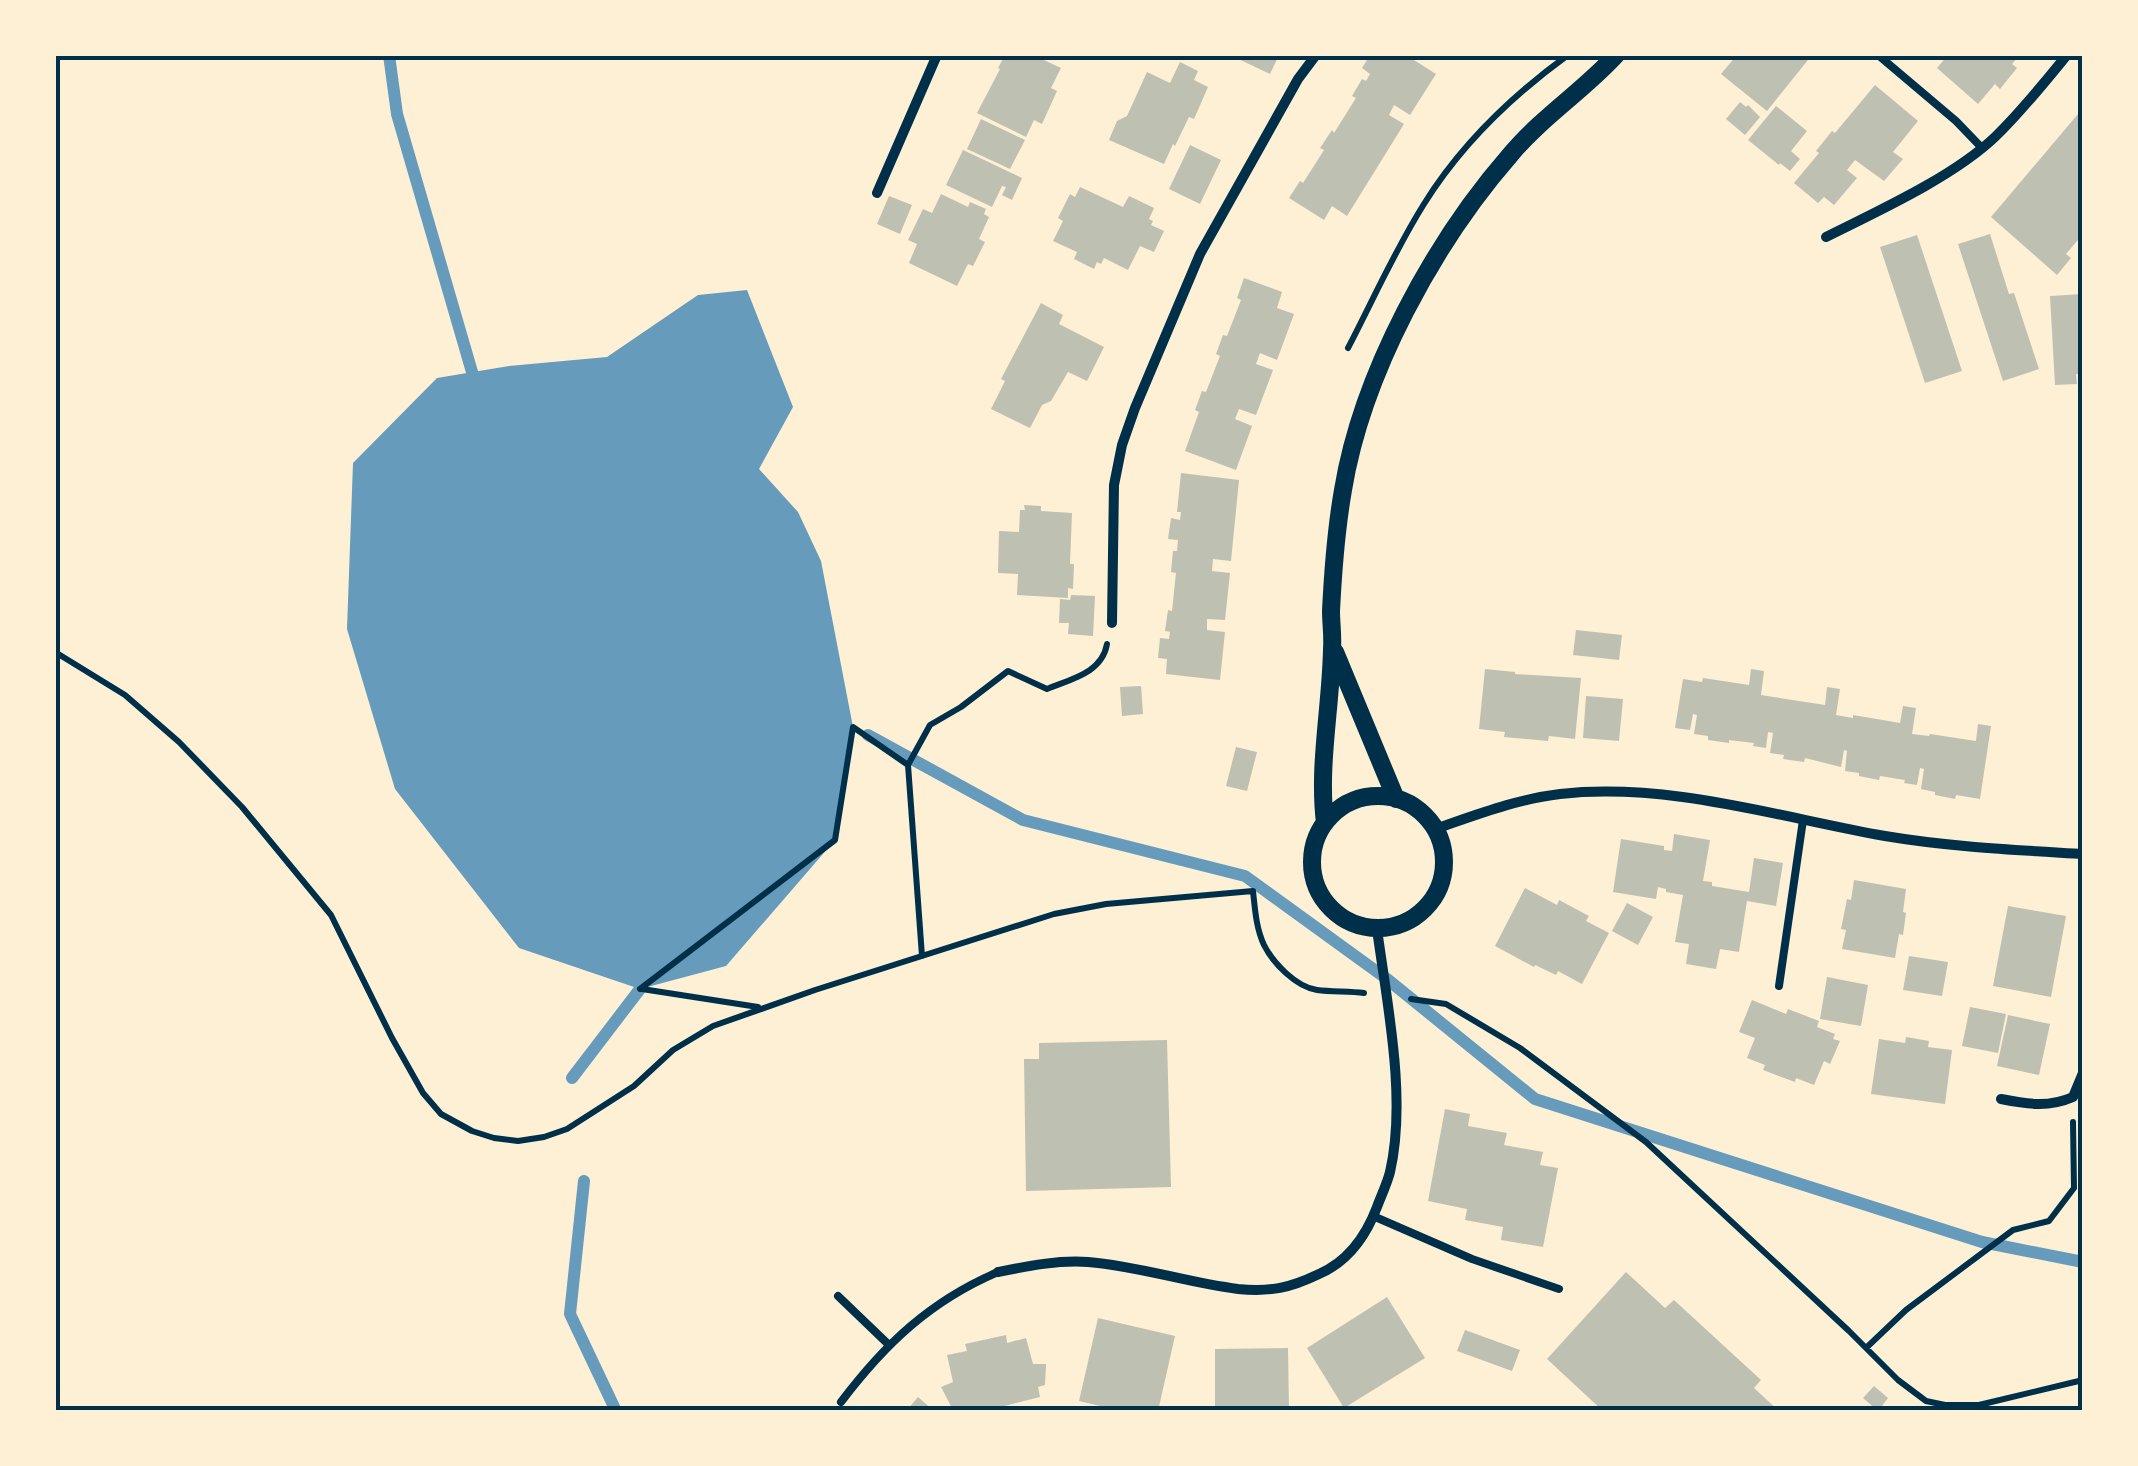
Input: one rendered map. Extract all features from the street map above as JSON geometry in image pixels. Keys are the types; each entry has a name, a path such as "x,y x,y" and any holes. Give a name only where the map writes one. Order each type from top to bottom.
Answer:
{"street":[{"path":"877,193 937,55"},
{"path":"1112,623 1114,485 1128,427 1200,254 1298,79 1316,55"},
{"path":"1324,822 1320,788 1332,647 1334,557 1343,488 1371,390 1441,249 1489,180 1514,150 1616,55"},
{"path":"1826,237 1946,172 1982,148 2024,107 2067,55"},
{"path":"1332,647 1396,798"},
{"path":"1435,828 1516,802 1559,794 1652,793 1889,837 2083,854"},
{"path":"1396,798 1419,810 1435,828 1443,847 1440,887 1415,918 1377,929 1356,926 1338,916 1314,882 1314,841 1324,822 1339,808 1357,799 1396,798"},
{"path":"998,1272 1045,1262 1086,1262 1229,1287 1270,1290 1292,1287 1328,1271 1342,1260 1366,1234 1374,1216 1390,1172 1396,1121 1396,1080 1377,929"},
{"path":"2001,1100 2058,1104 2073,1097 2083,1073"}],"lane":[{"path":"1878,55 1982,148"},
{"path":"1779,986 1803,820"},
{"path":"1374,1216 1558,1289"},
{"path":"841,1402 888,1344 950,1296 998,1272"},
{"path":"838,1296 888,1344"}],"path":[{"path":"922,956 908,765 930,725 1008,671 1047,689 1094,669 1105,655 1112,623"},
{"path":"55,652 125,695 242,807 331,915 423,1092 442,1114 472,1131 518,1140 567,1129 634,1086 673,1050 713,1026 1054,914 1106,904 1253,891 1255,917 1265,947 1302,985 1315,990 1446,1004 1520,1048 1646,1142 1898,1380 1926,1401 1979,1405 2083,1380"},
{"path":"762,1008 640,989 835,840 853,727 908,765"},
{"path":"1866,1348 1906,1310 2013,1230 2048,1222 2074,1188 2073,1097"}],"water":[{"path":"747,290 793,407 759,469 798,512 821,561 853,727 835,840 726,966 640,989 519,948 395,789 347,629 353,463 437,378 509,366 607,357 698,295"}],"building":[{"path":"1005,55 1033,55 1061,68 1051,88 1057,91 1042,124 1034,120 1026,137 977,113"},
{"path":"1230,55 1279,55 1270,74"},
{"path":"1370,55 1379,59 1382,55 1406,55 1436,74 1410,115 1394,105 1389,115 1404,124 1347,216 1332,206 1324,220 1289,198 1300,181 1303,183 1324,150 1320,148 1356,98 1352,96 1362,79 1366,81 1370,74 1362,68"},
{"path":"1737,55 1812,55 1767,111 1721,74"},
{"path":"1948,55 2020,55 2012,64 2017,68 2000,89 1995,84 1978,104 1937,68"},
{"path":"1180,62 1198,71 1194,80 1208,87 1194,119 1189,117 1164,164 1109,140 1117,121 1127,116 1147,72 1170,83"},
{"path":"1875,85 1918,121 1893,152 1903,159 1884,181 1855,160 1847,170 1857,178 1834,205 1824,197 1818,203 1794,183 1832,131 1835,133"},
{"path":"1740,102 1760,117 1745,135 1726,119"},
{"path":"1776,106 1807,131 1791,151 1800,159 1790,171 1748,140"},
{"path":"2083,108 2083,234 2066,254 2071,258 2057,275 1991,217"},
{"path":"981,119 1025,140 1010,169 967,149"},
{"path":"1190,145 1221,160 1200,204 1169,189"},
{"path":"963,150 1022,178 1012,200 1002,195 1006,187 1002,186 992,207 946,185"},
{"path":"1080,187 1123,207 1129,196 1154,208 1149,219 1153,221 1151,225 1164,231 1154,252 1140,246 1128,270 1104,258 1094,269 1074,259 1077,252 1053,241 1063,221 1058,218 1070,194 1075,197"},
{"path":"941,194 968,207 970,202 986,209 984,214 989,217 979,239 985,242 957,286 909,263 917,244 908,240 923,209 932,213"},
{"path":"889,196 912,205 900,234 877,224"},
{"path":"1990,234 2039,369 2003,381 1958,244"},
{"path":"1917,235 1962,371 1925,383 1880,247"},
{"path":"1244,278 1282,292 1277,308 1294,314 1277,360 1260,353 1256,364 1273,370 1256,415 1239,409 1235,419 1252,426 1236,470 1185,451 1202,391 1206,392 1220,356 1216,354 1223,335 1227,336 1241,300 1237,298"},
{"path":"2083,294 2083,374 2076,374 2077,384 2055,385 2050,296"},
{"path":"1041,303 1063,315 1059,324 1104,347 1087,381 1068,372 1030,428 991,409 1005,381 1001,379"},
{"path":"1181,473 1239,480 1231,561 1213,559 1212,571 1230,573 1225,620 1207,619 1207,630 1225,632 1220,680 1166,674 1167,659 1158,658 1160,638 1169,639 1170,632 1165,631 1168,610 1172,611 1176,573 1171,572 1178,540 1168,539 1171,518 1180,520 1181,512 1177,512"},
{"path":"1024,505 1041,506 1041,511 1072,513 1073,589 1068,588 1068,598 1017,595 1018,574 998,573 999,531 1019,532 1020,510 1025,510"},
{"path":"1071,595 1095,596 1093,636 1068,634 1069,623 1059,623 1060,599 1070,600"},
{"path":"1576,630 1622,635 1619,660 1573,655"},
{"path":"1485,669 1581,678 1575,739 1504,737 1505,732 1479,729"},
{"path":"1751,669 1764,671 1761,695 1825,705 1827,687 1840,689 1836,715 1900,723 1903,706 1916,708 1912,734 1976,741 1978,724 1991,726 1980,799 1956,795 1955,799 1921,789 1924,769 1920,768 1917,785 1845,771 1844,750 1841,767 1805,758 1804,762 1783,759 1784,755 1770,753 1773,733 1768,732 1766,748 1753,746 1754,743 1708,740 1708,736 1694,734 1697,715 1693,714 1690,730 1675,728 1683,679 1749,685"},
{"path":"1141,686 1143,714 1122,716 1120,687"},
{"path":"1586,696 1623,699 1619,741 1583,738"},
{"path":"1236,747 1257,752 1247,791 1226,786"},
{"path":"1674,834 1710,840 1703,881 1712,882 1712,886 1749,892 1754,858 1783,863 1776,906 1747,901 1739,952 1720,949 1716,969 1686,964 1689,944 1675,942 1683,895 1658,887 1656,899 1613,892 1621,839 1664,846 1664,850 1672,851"},
{"path":"1854,880 1906,889 1903,935 1899,934 1895,958 1842,949 1846,930 1841,929"},
{"path":"1525,888 1589,916 1586,921 1609,933 1582,984 1558,971 1556,975 1534,967 1495,946"},
{"path":"1627,903 1653,917 1638,945 1612,931"},
{"path":"2008,906 2066,916 2051,997 1993,986"},
{"path":"1909,956 1948,962 1942,996 1903,990"},
{"path":"1827,977 1868,985 1861,1026 1820,1019"},
{"path":"1752,1000 1786,1014 1788,1009 1819,1021 1817,1027 1835,1034 1833,1039 1840,1041 1830,1064 1824,1061 1814,1085 1763,1070 1765,1065 1747,1058 1755,1038 1739,1032"},
{"path":"1970,1007 2006,1014 1998,1053 1962,1046"},
{"path":"2008,1015 2050,1024 2039,1075 1997,1066"},
{"path":"1906,1037 1929,1041 1928,1047 1952,1050 1945,1104 1871,1094 1879,1039 1905,1043"},
{"path":"1167,1040 1171,1187 1026,1191 1024,1059 1039,1059 1039,1043"},
{"path":"1445,1109 1470,1114 1468,1126 1507,1133 1504,1145 1543,1152 1540,1165 1558,1168 1543,1247 1501,1240 1503,1227 1465,1220 1467,1209 1428,1201"},
{"path":"1626,1272 1665,1308 1674,1300 1761,1380 1754,1388 1779,1411 1603,1411 1547,1359"},
{"path":"1387,1297 1425,1358 1344,1408 1307,1348"},
{"path":"1098,1318 1175,1336 1158,1411 1122,1411 1079,1401"},
{"path":"1465,1330 1520,1350 1512,1371 1457,1351"},
{"path":"1006,1335 1007,1343 1026,1338 1033,1364 1046,1364 1045,1385 1038,1387 1040,1397 985,1411 953,1410 941,1387 953,1382 947,1355 967,1351 965,1344"},
{"path":"1288,1348 1289,1411 1215,1411 1215,1349"},
{"path":"1874,1386 1888,1398 1878,1411 1863,1398"},
{"path":"918,1397 934,1411 906,1411"}],"waterway":[{"path":"389,55 397,114 472,372"},
{"path":"868,735 1023,820 1245,876 1387,979 1535,1099 1982,1242 2083,1262"},
{"path":"572,1078 640,989"},
{"path":"584,1181 570,1314 616,1411"}]}
